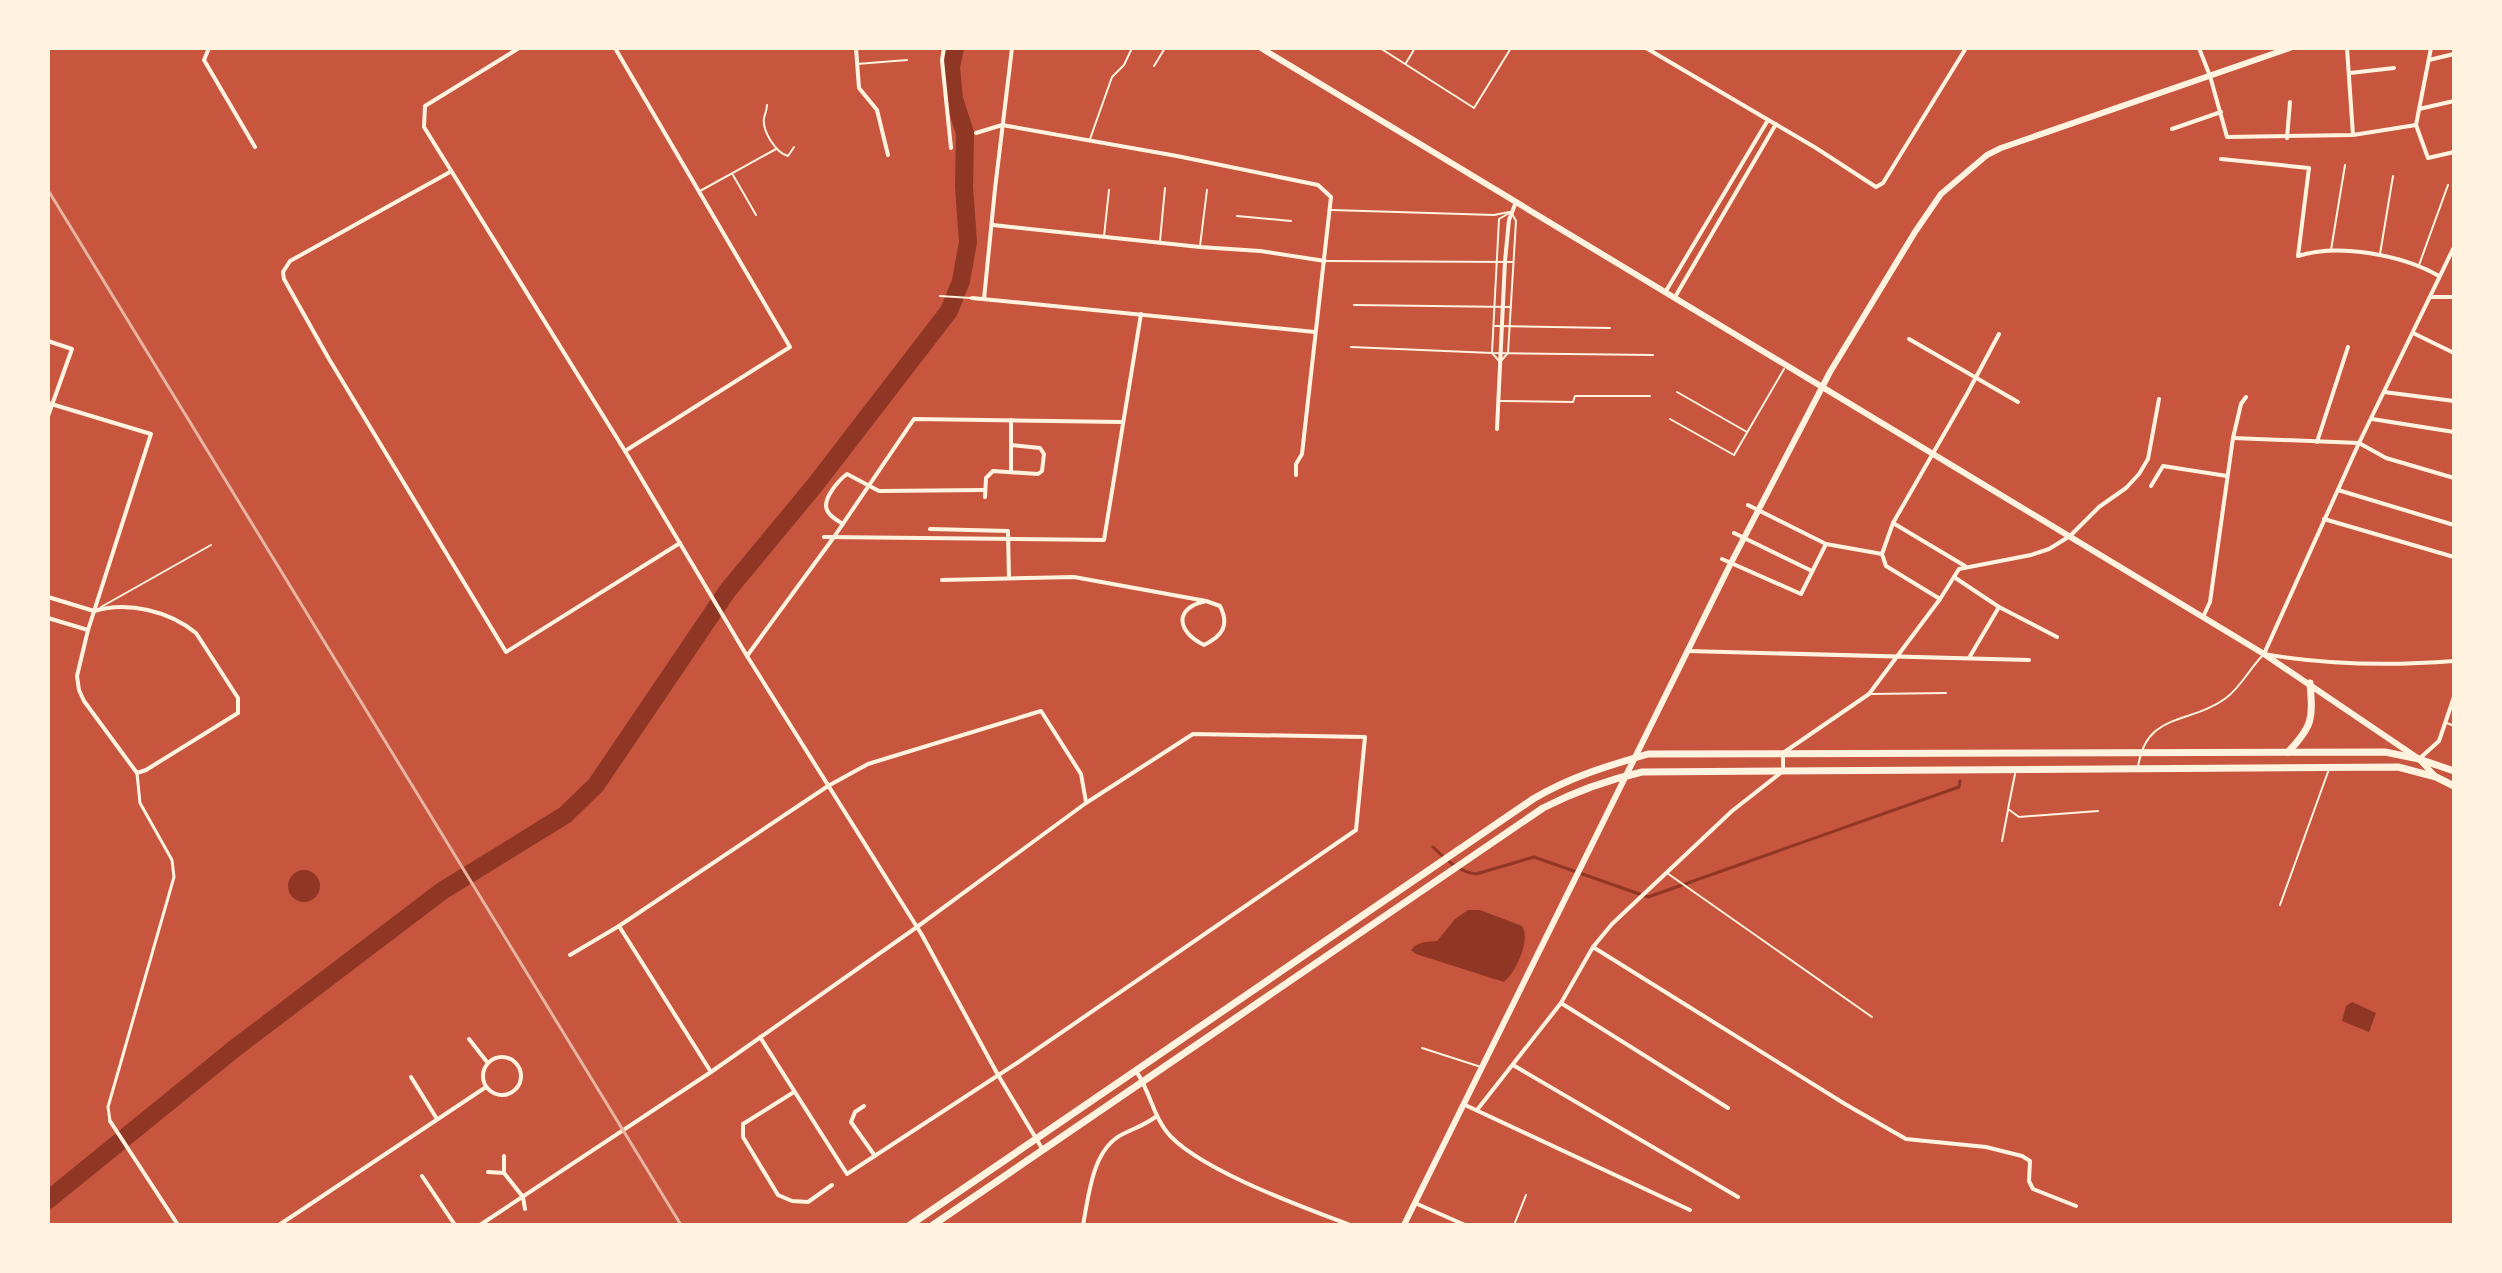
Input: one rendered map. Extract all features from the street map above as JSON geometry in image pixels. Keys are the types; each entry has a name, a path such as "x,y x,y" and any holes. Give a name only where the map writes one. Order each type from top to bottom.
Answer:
{"main road":[{"path":"2288,753 2311,723 2310,683"},
{"path":"910,1225 1450,855 1563,782 1601,767 1648,754 2385,752 2454,771"},
{"path":"933,1225 1543,808 1577,791 1628,775 1642,772 2398,767 2436,777 2454,786"}],"street":[{"path":"209,48 204,60 255,147"},
{"path":"519,48 425,106 424,127 625,451 747,656 917,927 1043,1150"},
{"path":"615,48 790,347 625,451"},
{"path":"856,48 859,88 877,110 888,155"},
{"path":"944,48 942,60 951,148"},
{"path":"984,299 1012,48"},
{"path":"1261,48 2264,654 2419,759 2436,777"},
{"path":"1646,48 1876,187 1883,183 1966,48"},
{"path":"2199,48 2227,137 2353,135 2416,125"},
{"path":"1404,1225 1744,536 1823,386 1941,194 1987,155 2021,140 2290,48"},
{"path":"2347,48 2353,135"},
{"path":"2431,48 2416,125 2428,158 2454,152"},
{"path":"2429,60 2454,54"},
{"path":"2350,73 2394,68"},
{"path":"2419,109 2454,101"},
{"path":"2287,138 2290,102"},
{"path":"2172,129 2221,112"},
{"path":"1666,291 1768,120"},
{"path":"1675,297 1776,124"},
{"path":"976,133 1002,125 1089,140 1318,185 1331,197 1302,454 1296,464 1296,475"},
{"path":"2221,159 2309,168 2298,256 2313,251 2379,256 2419,265 2440,277"},
{"path":"450,172 290,261 283,272 329,359 506,652 680,543"},
{"path":"1497,429 1505,261 1511,212 1516,202"},
{"path":"993,225 1260,251 1325,261"},
{"path":"2264,654 2359,443 2454,247"},
{"path":"2430,297 2454,297"},
{"path":"972,298 1315,332"},
{"path":"824,537 1104,540 1141,314"},
{"path":"2413,333 2454,353"},
{"path":"1940,599 1886,566 1882,554 1893,523 1999,334"},
{"path":"1909,339 2018,402"},
{"path":"48,341 72,349 50,403 48,416"},
{"path":"2317,442 2348,347"},
{"path":"2384,392 2454,401"},
{"path":"2203,617 2210,602 2233,438 2241,404 2246,397"},
{"path":"1477,1110 1561,1003 1593,947 1635,900 1745,799 1783,771 1783,753 1869,694 1959,569 2049,549 2070,536 2099,507 2126,488 2148,459 2159,399"},
{"path":"50,403 151,434 88,630 77,676 79,690 137,773 141,805 172,860 174,877 107,1116 178,1225"},
{"path":"747,656 834,537 914,419 1122,422"},
{"path":"2372,419 2454,432"},
{"path":"1011,420 1011,472"},
{"path":"2233,438 2359,443 2386,458 2454,478"},
{"path":"985,497 988,473 1038,474 1044,465 1044,454 1040,448 1011,445"},
{"path":"2151,486 2163,466 2227,476"},
{"path":"843,524 825,507 828,497 847,474 879,491 985,490"},
{"path":"2338,490 2454,525"},
{"path":"1748,505 1826,544 1882,554"},
{"path":"2324,519 2454,557"},
{"path":"1893,523 1967,568"},
{"path":"930,529 1008,531 1009,578"},
{"path":"1734,533 1812,571"},
{"path":"1722,559 1801,594 1826,544"},
{"path":"942,580 1074,577 1206,601 1220,606 1225,625 1217,638 1204,645 1188,636 1183,616 1191,604 1206,601"},
{"path":"1954,577 1999,607 2057,637"},
{"path":"48,597 94,611 109,606 133,608 165,616 187,626 196,633 238,698 238,713 137,773"},
{"path":"1969,658 1999,607"},
{"path":"48,618 88,630"},
{"path":"1688,651 2029,660"},
{"path":"2264,654 2311,662 2379,665 2454,661"},
{"path":"2419,759 2439,741 2454,697"},
{"path":"570,955 619,926 828,786 868,764 1041,711 1081,774 1086,803"},
{"path":"480,1225 711,1072 1086,803 1193,734 1365,737 1356,830 998,1075 847,1174 760,1037"},
{"path":"619,926 711,1072"},
{"path":"1593,947 1906,1139 1986,1147 2022,1156 2030,1161 2029,1181 2033,1189 2076,1206"},
{"path":"1561,1003 1728,1108"},
{"path":"469,1039 487,1062"},
{"path":"505,1057 517,1063 521,1075 517,1087 506,1094 494,1093 486,1087 482,1073 487,1062 492,1058 505,1057"},
{"path":"1513,1065 1738,1197"},
{"path":"1136,1071 1149,1091 1157,1116 1180,1146 1293,1204 1350,1225"},
{"path":"411,1077 437,1119"},
{"path":"279,1225 486,1087"},
{"path":"795,1091 743,1124 743,1137 778,1195 792,1201 808,1202 832,1185"},
{"path":"1463,1104 1690,1210"},
{"path":"864,1106 855,1112 851,1122 875,1156"},
{"path":"1083,1225 1094,1173 1110,1144 1122,1134 1140,1129 1157,1116"},
{"path":"504,1156 504,1173 523,1197 525,1209"},
{"path":"488,1172 504,1173"},
{"path":"422,1176 455,1225"},
{"path":"1413,1202 1465,1225"}],"lane":[{"path":"1089,140 1112,77 1124,65 1132,48"},
{"path":"1154,66 1165,48"},
{"path":"1380,48 1474,108 1511,48"},
{"path":"1406,64 1415,48"},
{"path":"857,64 907,60"},
{"path":"767,105 764,124 776,149 788,156 794,147"},
{"path":"699,191 776,149"},
{"path":"2331,251 2345,165"},
{"path":"733,174 756,215"},
{"path":"2379,256 2393,176"},
{"path":"2419,265 2448,185"},
{"path":"1160,242 1165,188"},
{"path":"1103,238 1109,190"},
{"path":"1200,247 1207,190"},
{"path":"1331,210 1494,215 1511,212"},
{"path":"1511,212 1516,221 1510,326 1508,353 1500,362 1492,353 1499,219 1511,212"},
{"path":"1237,216 1291,221"},
{"path":"1325,261 1514,262"},
{"path":"940,296 972,298"},
{"path":"1354,305 1511,307"},
{"path":"1493,326 1610,328"},
{"path":"1351,347 1653,355"},
{"path":"1670,419 1734,455 1787,364"},
{"path":"1677,392 1748,432"},
{"path":"1498,401 1573,402 1575,396 1650,396"},
{"path":"94,611 211,545"},
{"path":"2138,768 2142,745 2161,725 2203,711 2226,698 2264,654"},
{"path":"1869,694 1946,693"},
{"path":"2446,723 2454,726"},
{"path":"2280,905 2329,768"},
{"path":"2002,841 2016,769"},
{"path":"2008,809 2019,817 2098,811"},
{"path":"1666,872 1872,1017"},
{"path":"1422,1048 1482,1067"},
{"path":"1514,1225 1526,1195"}],"shaded area":[{"path":"304,870 315,875 320,886 315,897 304,902 293,897 288,886 293,875"},
{"path":"1468,910 1480,910 1522,926 1525,939 1521,956 1504,982 1411,950 1420,943 1437,941 1455,919"},
{"path":"2352,1002 2376,1013 2369,1032 2342,1021 2346,1006"}],"waterway":[{"path":"48,1200 234,1049 442,891 565,815 596,785 728,590 815,485 949,311 961,281 968,242 964,187 965,133 954,99 951,67 955,48"},
{"path":"1433,847 1453,864 1470,873 1476,874 1534,857 1648,897 1959,787 1960,781"}],"railway":[{"path":"48,190 681,1225"}]}
